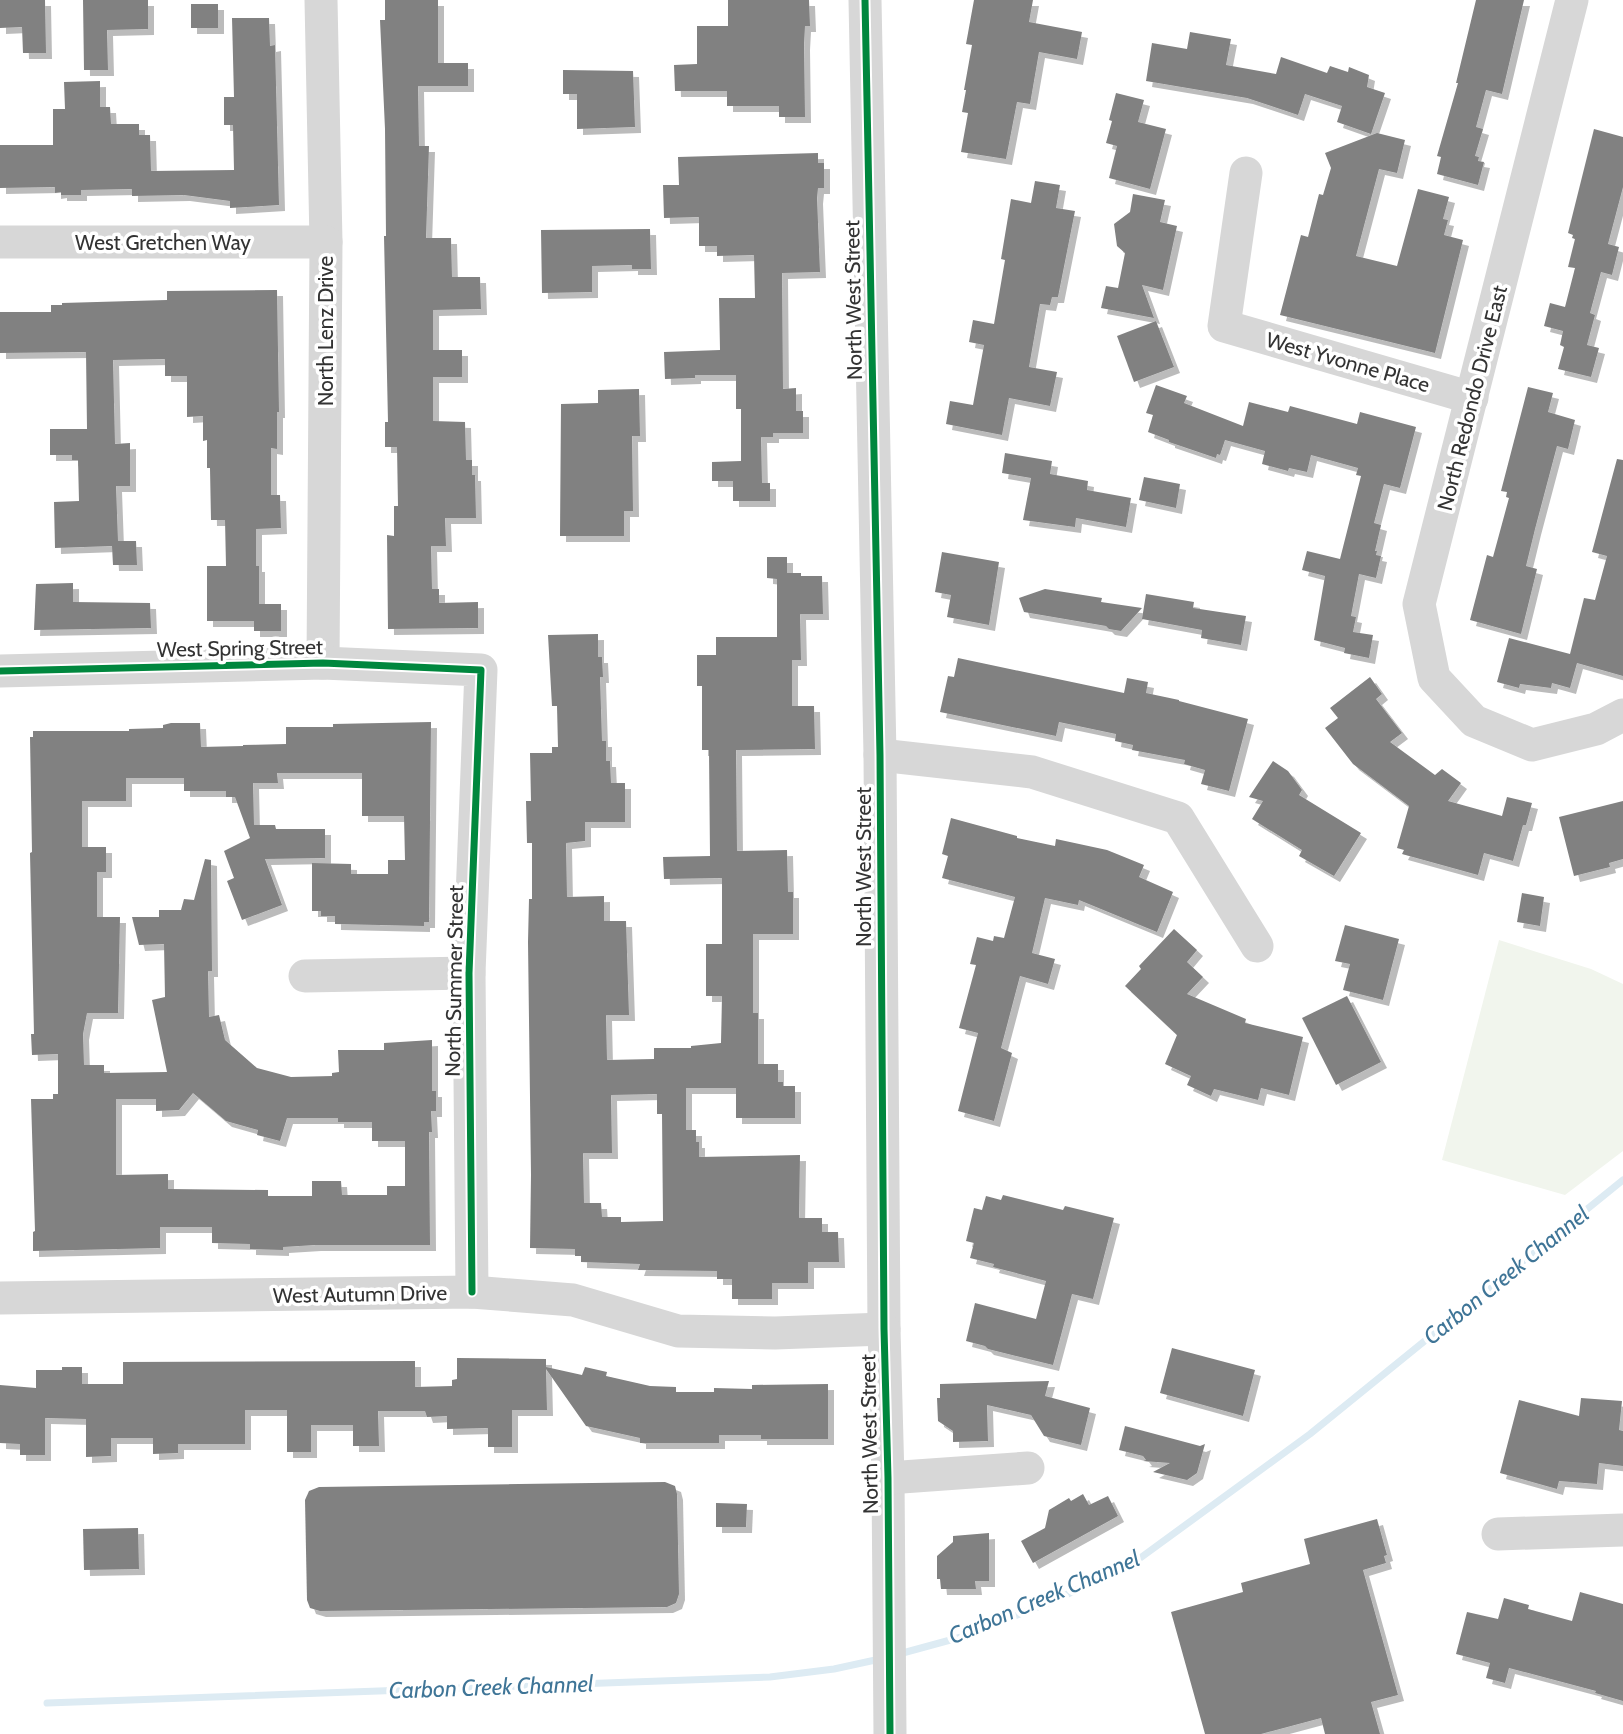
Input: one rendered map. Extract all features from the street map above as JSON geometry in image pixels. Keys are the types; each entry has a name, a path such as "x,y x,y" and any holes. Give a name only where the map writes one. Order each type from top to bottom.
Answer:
{"street":[{"name":"North Lenz Drive","path":"321,0 326,242 323,663"},
{"name":"North West Street","path":"865,0 880,755 890,1734"},
{"name":"North Redondo Drive East","path":"1572,0 1419,604 1434,678 1474,721 1532,745 1596,729 1623,715"},
{"name":"West Yvonne Place","path":"1247,173 1224,326 1472,398"},
{"name":"West Gretchen Way","path":"0,242 326,242"},
{"name":"West Spring Street","path":"0,671 323,663 481,670"},
{"name":"North Summer Street","path":"472,1292 469,973 481,670"},
{"path":"880,755 1032,772 1178,818 1257,946"},
{"path":"305,976 469,973"},
{"name":"West Autumn Drive","path":"0,1298 472,1292 573,1300 678,1331 775,1333 884,1329"},
{"path":"888,1478 1028,1468"},
{"path":"1498,1534 1623,1530"}],"shaded area":[{"path":"1499,940 1591,969 1623,984 1623,1151 1565,1195 1442,1160"}],"building":[{"path":"0,0 45,0 46,53 23,53 22,27 0,28"},
{"path":"83,0 148,0 148,29 107,30 108,70 84,70"},
{"path":"385,0 438,0 438,63 468,63 468,86 418,86 419,146 429,146 426,238 451,238 452,277 480,277 481,309 433,310 433,350 462,350 462,377 433,377 433,421 465,422 466,460 472,460 472,475 475,475 476,518 445,518 446,546 431,546 432,589 439,589 439,603 478,602 478,628 388,629 387,535 394,536 394,506 398,506 397,447 385,447 385,422 388,422 385,129 380,20 385,20"},
{"path":"728,0 809,0 810,26 805,26 804,44 805,117 779,117 779,106 727,106 727,91 675,91 674,65 697,64 697,26 728,26"},
{"path":"974,0 1033,0 1029,22 1082,32 1077,59 1039,52 1030,104 1017,102 1006,159 961,152 968,113 962,112 964,90 972,45 966,44"},
{"path":"1476,0 1524,0 1502,94 1486,90 1476,127 1483,129 1475,156 1479,157 1478,161 1484,162 1478,185 1437,174 1441,157 1437,156 1458,83"},
{"path":"191,4 218,4 218,28 191,28"},
{"path":"232,18 269,18 270,46 275,45 279,205 230,208 230,201 184,195 132,196 132,189 81,190 81,195 61,195 61,192 55,193 55,187 0,188 0,145 53,145 53,109 65,109 64,82 100,81 100,107 110,107 111,124 139,124 139,135 150,135 151,171 234,170 233,125 224,125 224,97 234,97"},
{"path":"1190,32 1231,39 1226,65 1276,74 1281,57 1327,73 1330,66 1348,72 1349,67 1369,75 1367,87 1385,93 1371,134 1337,122 1342,106 1305,94 1298,115 1247,98 1146,81 1152,43 1187,49"},
{"path":"563,70 633,71 635,127 577,129 577,94 563,94"},
{"path":"1116,93 1144,100 1138,122 1166,129 1150,189 1109,178 1117,146 1106,143"},
{"path":"1594,129 1623,137 1623,187 1608,244 1619,247 1612,275 1601,272 1590,313 1595,315 1587,345 1599,348 1591,377 1558,369 1564,347 1560,345 1563,331 1544,326 1550,303 1565,307 1575,268 1568,267 1575,239 1568,233"},
{"path":"1377,133 1405,140 1397,173 1379,169 1356,256 1397,266 1418,189 1449,197 1443,219 1448,220 1444,235 1463,240 1435,353 1280,315 1301,235 1308,237 1319,194 1323,195 1331,168 1325,153"},
{"path":"818,153 818,163 824,163 824,188 818,188 817,198 820,272 782,273 783,389 796,388 796,411 803,411 803,433 773,433 773,437 761,437 762,483 770,483 770,501 733,501 733,481 712,481 712,462 741,461 741,409 736,409 736,375 695,375 695,378 665,379 664,352 720,350 719,298 755,298 754,255 717,256 717,246 699,246 699,217 664,218 663,185 679,185 678,157"},
{"path":"1035,181 1060,185 1056,208 1075,211 1058,297 1052,297 1050,305 1040,304 1029,367 1057,372 1050,406 1009,398 1002,435 946,424 950,401 973,405 984,345 969,342 973,320 994,324 1005,260 1001,259 1011,199 1031,203"},
{"path":"1133,194 1165,200 1160,222 1177,226 1163,290 1142,285 1154,318 1101,308 1106,286 1118,288 1125,253 1117,246 1114,224 1130,212"},
{"path":"650,229 651,269 632,269 632,265 592,266 592,292 542,293 541,230"},
{"path":"277,290 279,412 277,449 271,448 271,495 280,495 281,528 256,529 256,566 259,566 259,604 281,604 281,631 254,631 254,621 207,621 207,566 226,566 225,520 211,520 210,468 207,468 207,440 203,441 203,416 187,417 187,376 165,376 165,359 113,360 115,444 130,443 130,486 116,486 118,541 136,541 137,565 113,565 112,546 55,548 54,502 79,501 78,460 72,460 72,455 50,455 50,429 87,429 86,352 0,353 0,312 51,312 51,305 62,303 167,300 167,291"},
{"path":"1156,321 1174,367 1134,382 1117,336"},
{"path":"1156,385 1187,396 1184,403 1243,426 1249,402 1288,412 1290,406 1357,424 1360,412 1416,427 1400,488 1384,484 1374,523 1381,525 1375,551 1376,555 1381,556 1376,578 1359,574 1351,616 1356,617 1353,632 1373,635 1369,658 1344,653 1345,648 1314,640 1325,576 1302,570 1307,551 1340,559 1361,476 1356,475 1358,468 1311,455 1307,472 1289,468 1288,471 1262,464 1265,451 1225,440 1220,455 1217,454 1216,458 1169,442 1148,432 1153,415 1146,413"},
{"path":"1528,387 1553,393 1548,412 1575,420 1568,449 1557,446 1535,529 1526,566 1537,569 1521,634 1470,620 1487,555 1493,557 1509,498 1506,497 1507,492 1501,491"},
{"path":"639,389 640,436 632,436 633,511 624,511 624,536 560,536 561,404 598,403 598,390"},
{"path":"1005,453 1052,461 1050,474 1088,481 1087,490 1131,498 1126,527 1076,518 1075,527 1023,520 1031,478 1002,473"},
{"path":"1617,459 1623,460 1623,676 1577,663 1570,688 1552,683 1551,688 1520,684 1519,688 1497,682 1509,638 1570,654 1584,598 1595,600 1607,556 1592,552"},
{"path":"1144,477 1180,484 1176,508 1139,500"},
{"path":"942,552 999,562 989,625 947,617 951,595 935,592"},
{"path":"767,557 787,557 787,573 822,576 823,614 800,614 801,660 792,660 792,706 814,706 815,749 736,750 737,851 787,850 788,892 793,892 793,934 753,934 753,1013 758,1013 758,1064 778,1064 778,1082 783,1082 783,1086 795,1086 795,1118 736,1118 736,1088 686,1088 686,1130 696,1130 699,1157 800,1155 799,1218 822,1218 822,1232 838,1232 839,1262 808,1262 808,1283 772,1283 772,1299 732,1299 732,1279 717,1279 717,1271 638,1270 640,1264 581,1262 581,1256 575,1256 575,1249 530,1248 528,942 529,899 532,899 532,843 527,843 526,801 531,801 530,753 552,753 552,747 558,747 557,706 552,706 548,635 598,634 598,657 602,657 603,677 600,677 602,741 606,741 606,761 610,761 611,783 625,783 625,822 585,822 585,841 566,843 567,897 604,896 604,921 626,921 629,1015 606,1015 607,1060 654,1059 654,1048 691,1048 721,1043 722,996 706,996 706,944 722,944 722,878 664,879 663,857 710,856 709,750 702,750 702,686 697,686 697,655 716,655 716,637 777,637 777,579 767,578","holes":["657,1094 657,1114 662,1114 663,1221 621,1222 621,1217 602,1217 601,1203 584,1203 583,1153 612,1153 611,1095"]},
{"path":"73,583 73,602 150,603 151,628 34,630 36,584"},
{"path":"1045,589 1102,598 1101,602 1142,608 1121,631 1024,612 1019,598"},
{"path":"1146,594 1194,602 1193,608 1246,616 1241,645 1201,638 1202,630 1142,619"},
{"path":"958,658 1124,693 1127,678 1148,682 1146,693 1248,719 1229,791 1201,784 1205,770 1184,764 1185,760 1132,750 1133,745 1115,741 1116,734 1059,722 1056,736 940,712 948,676 954,677"},
{"path":"1370,677 1382,694 1376,699 1402,733 1390,742 1435,775 1442,769 1461,783 1448,801 1502,816 1507,797 1532,803 1513,861 1484,853 1478,875 1402,854 1404,850 1397,848 1409,806 1353,764 1325,728 1338,718 1330,708"},
{"path":"431,722 429,922 424,922 424,926 335,924 335,916 321,916 321,911 312,911 312,863 351,864 351,874 388,874 388,860 405,860 404,816 362,816 362,773 277,773 278,783 253,783 254,825 275,825 276,829 325,829 325,858 265,859 282,905 242,920 227,881 234,878 224,851 250,838 235,797 226,797 226,791 184,791 184,778 126,778 126,801 82,801 82,847 106,847 106,872 97,872 97,917 120,917 118,1013 87,1013 83,1034 84,1065 104,1065 104,1073 167,1072 152,1000 165,997 164,944 139,945 132,917 159,917 159,910 181,910 184,899 194,900 205,859 211,860 212,971 208,971 209,1017 219,1015 225,1040 257,1068 291,1077 332,1076 332,1073 339,1072 338,1050 384,1050 384,1043 432,1040 432,1091 436,1091 436,1111 431,1111 432,1132 429,1132 430,1245 315,1245 283,1247 283,1250 250,1249 250,1244 212,1243 212,1227 160,1227 160,1248 33,1251 35,1231 31,1099 53,1099 53,1094 58,1094 58,1054 32,1055 31,1034 34,1034 30,737 33,737 33,731 129,731 163,728 163,725 171,723 200,723 201,747 286,744 286,727 333,727 333,724","holes":["193,1093 226,1121 258,1130 257,1135 280,1141 287,1118 338,1118 338,1122 372,1122 372,1141 405,1141 405,1186 387,1186 387,1195 342,1195 341,1181 312,1181 312,1196 268,1196 268,1190 168,1189 168,1174 116,1175 116,1099 156,1099 156,1111 179,1110"]},
{"path":"1273,761 1288,771 1302,790 1299,795 1361,833 1334,876 1299,856 1302,850 1252,819 1263,801 1249,797"},
{"path":"1623,801 1623,859 1609,863 1610,867 1574,876 1559,817"},
{"path":"951,818 1017,838 1055,846 1056,839 1107,850 1144,865 1139,877 1173,892 1157,932 1079,900 1078,905 1045,898 1032,953 1055,959 1048,984 1020,976 1001,1048 1012,1053 994,1121 958,1111 978,1033 959,1028 976,965 970,964 977,937 993,941 994,936 1004,938 1015,897 942,878 948,856 942,854"},
{"path":"1522,893 1544,897 1540,926 1517,922"},
{"path":"1345,925 1399,939 1383,1000 1343,990 1350,964 1335,961"},
{"path":"1174,929 1197,950 1187,962 1203,977 1187,994 1246,1019 1245,1023 1303,1037 1289,1095 1261,1088 1258,1100 1214,1089 1211,1096 1187,1085 1191,1076 1165,1064 1177,1035 1125,986 1141,969 1139,966"},
{"path":"1347,996 1381,1062 1336,1085 1302,1018"},
{"path":"1003,1195 1063,1210 1065,1206 1114,1218 1093,1299 1072,1294 1053,1365 966,1341 975,1303 1036,1319 1046,1281 970,1258 974,1243 966,1241 974,1208 982,1210 986,1196 1001,1200"},
{"path":"1172,1348 1255,1370 1243,1416 1160,1393"},
{"path":"457,1358 546,1359 546,1367 582,1375 585,1367 607,1372 606,1376 650,1386 676,1387 676,1392 714,1392 714,1388 752,1389 752,1385 828,1384 828,1439 761,1439 761,1435 719,1435 719,1443 640,1443 640,1438 586,1426 546,1369 547,1410 512,1410 512,1447 488,1447 488,1428 447,1429 447,1416 427,1417 425,1411 378,1411 379,1446 353,1446 353,1425 311,1425 311,1452 287,1452 287,1410 245,1410 245,1444 178,1444 178,1453 153,1454 153,1438 111,1438 111,1456 86,1457 86,1419 45,1418 45,1455 20,1455 20,1444 0,1443 0,1385 36,1388 36,1370 82,1367 82,1384 123,1384 123,1362 415,1361 415,1387 452,1386 452,1380 457,1379"},
{"path":"1049,1381 1045,1396 1090,1408 1081,1445 1044,1436 1031,1415 987,1405 988,1441 953,1442 953,1431 938,1421 937,1398 940,1398 940,1384"},
{"path":"1581,1398 1622,1401 1619,1430 1623,1431 1623,1466 1599,1463 1597,1484 1559,1481 1557,1489 1500,1473 1519,1400 1579,1416"},
{"path":"1125,1426 1200,1446 1205,1444 1197,1473 1187,1480 1153,1472 1170,1463 1143,1461 1146,1460 1143,1456 1119,1450"},
{"path":"665,1482 675,1486 677,1494 679,1594 676,1603 667,1607 320,1611 310,1608 307,1600 305,1500 309,1491 319,1487"},
{"path":"1083,1494 1089,1505 1108,1496 1118,1516 1033,1563 1021,1541 1045,1528 1049,1510 1069,1498 1071,1501"},
{"path":"716,1503 747,1504 746,1527 716,1527"},
{"path":"1377,1519 1387,1555 1384,1556 1386,1563 1363,1570 1398,1695 1371,1702 1380,1734 1325,1734 1321,1718 1261,1734 1205,1734 1171,1612 1243,1592 1241,1583 1310,1564 1304,1539"},
{"path":"138,1528 139,1569 84,1570 83,1529"},
{"path":"989,1533 989,1581 975,1581 976,1589 941,1589 940,1579 937,1579 937,1556 953,1542 953,1536"},
{"path":"1580,1592 1623,1604 1623,1701 1509,1668 1505,1683 1486,1678 1490,1663 1456,1654 1467,1612 1498,1619 1504,1598 1529,1605 1528,1609 1572,1621"}],"waterway":[{"name":"Carbon Creek Channel","path":"899,1654 965,1636 1055,1600 1132,1564 1310,1434 1623,1180"},
{"name":"Carbon Creek Channel","path":"47,1703 770,1677 834,1669 880,1659"}],"cycle path":[{"path":"865,0 880,755 890,1734"},
{"path":"0,671 323,663 481,670 469,973 472,1292"}]}
